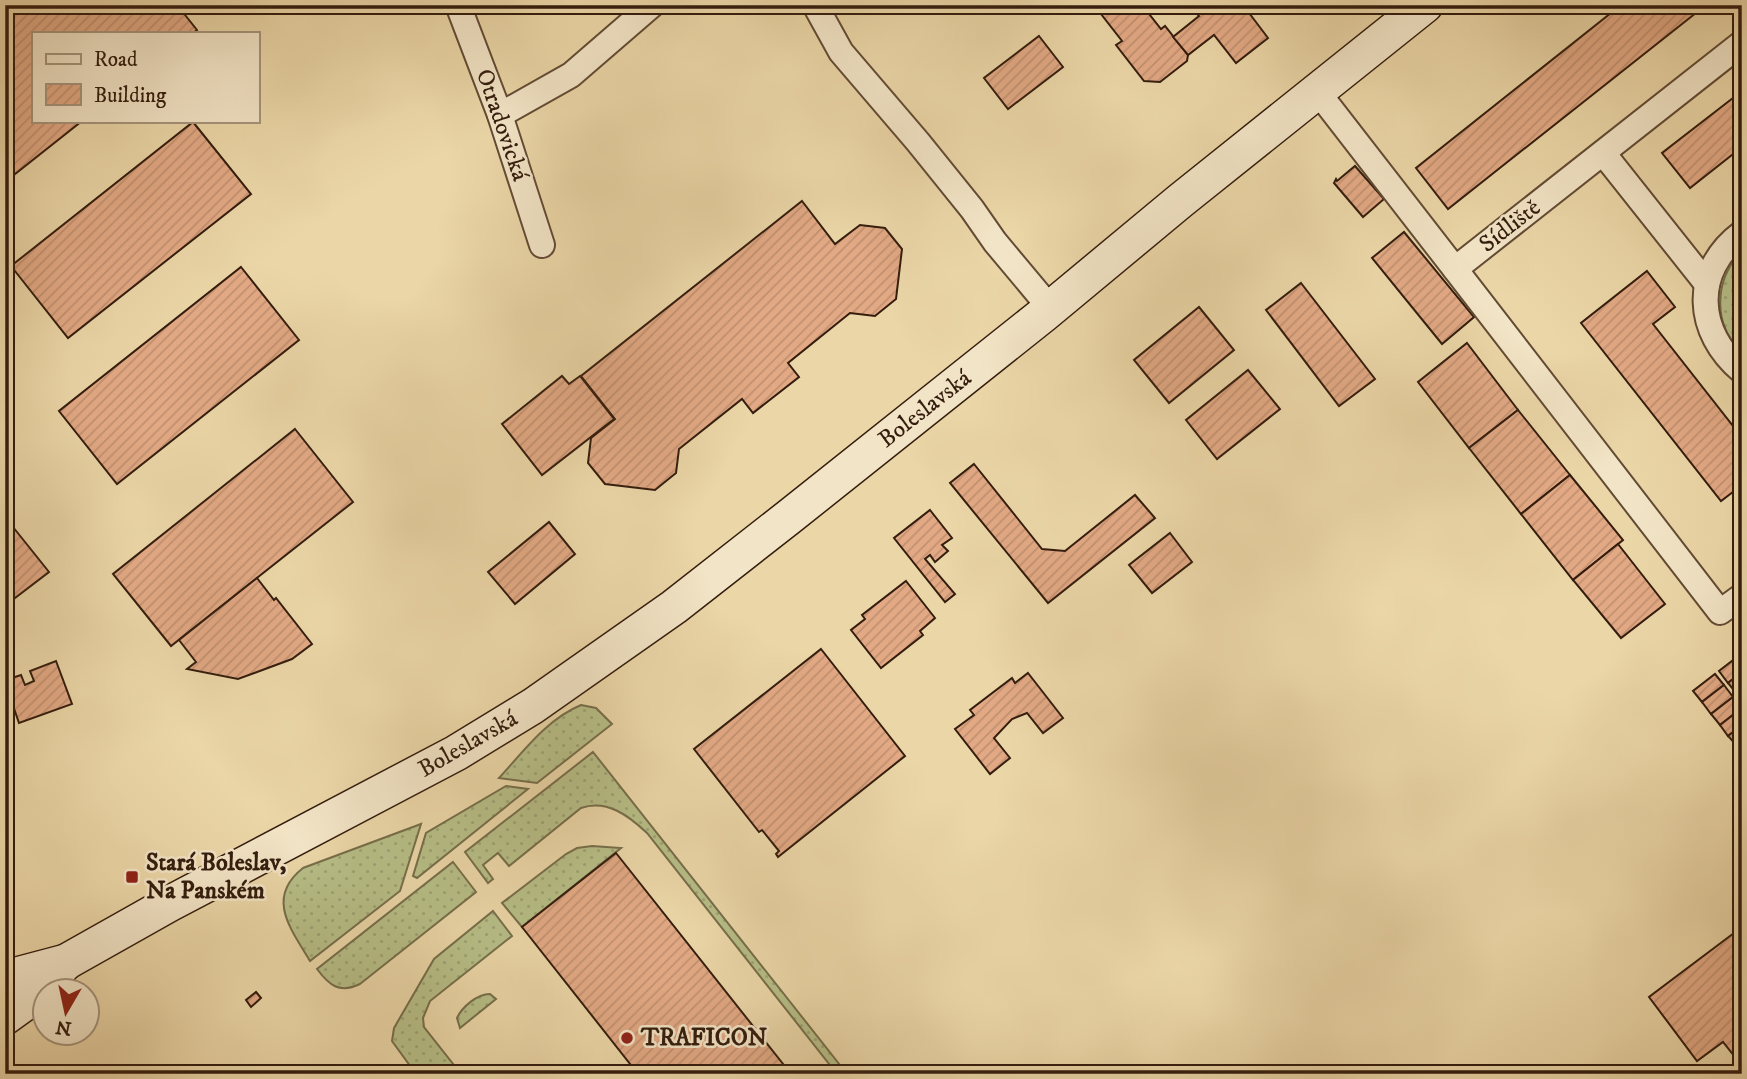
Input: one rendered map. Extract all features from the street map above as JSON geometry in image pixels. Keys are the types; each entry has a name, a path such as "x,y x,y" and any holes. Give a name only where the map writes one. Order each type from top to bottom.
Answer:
{"main road":[{"name":"Boleslavská","path":"66,962 169,904 456,753 533,706 674,607 1051,309 1425,5"},
{"path":"5,981 17,975 66,962"},
{"path":"5,1017 30,999 66,962"}],"street":[{"name":"Otradovická","path":"458,5 500,115 542,245"},
{"path":"500,115 571,75 652,5"},
{"path":"815,5 841,52 918,142 1051,309"},
{"name":"Sídliště","path":"1317,91 1455,269 1742,43"},
{"path":"1603,153 1707,284"},
{"path":"1742,233 1721,253 1707,284 1705,310 1709,328 1722,352 1742,371"},
{"path":"1455,269 1720,612 1742,596"}],"green space":[{"path":"1742,251 1742,352 1725,329 1720,302 1726,275"},
{"path":"581,705 596,708 612,724 537,783 499,778 546,727"},
{"path":"593,752 847,1074 837,1074 647,833 617,811 600,806 581,808 509,866 498,853 483,865 493,879 488,883 465,852"},
{"path":"506,786 528,789 417,878 413,876 426,833"},
{"path":"421,824 400,891 310,961 285,914 285,891 292,879 303,868"},
{"path":"577,848 621,848 522,927 502,903 566,854"},
{"path":"453,862 476,892 360,984 340,988 321,975 317,969"},
{"path":"493,911 512,936 430,1001 423,1018 424,1027 461,1074 416,1074 392,1041 394,1028 434,959"},
{"path":"490,994 496,999 460,1028 457,1018 462,1010 475,999"}],"building":[{"path":"5,5 177,5 197,30 32,32 32,122 81,122 15,174 5,162"},
{"path":"1094,5 1142,5 1161,29 1165,26 1188,55 1187,61 1160,82 1144,81 1116,45 1122,41"},
{"path":"1190,5 1243,5 1268,38 1236,63 1214,35 1188,55 1173,37 1199,16"},
{"path":"1621,5 1706,5 1448,209 1416,168"},
{"path":"1039,36 1063,67 1008,109 984,78"},
{"path":"1742,91 1742,147 1690,188 1662,153"},
{"path":"193,122 251,194 68,338 11,266"},
{"path":"1355,166 1384,199 1363,217 1334,183"},
{"path":"802,201 835,244 860,225 885,228 902,249 896,299 875,316 850,313 788,363 799,377 753,413 742,399 679,449 676,473 655,490 605,484 588,463 591,438 615,419 581,376"},
{"path":"1404,232 1474,317 1442,344 1372,258"},
{"path":"241,267 299,340 117,484 59,411"},
{"path":"1647,271 1675,307 1653,324 1737,431 1742,427 1742,485 1721,501 1581,323"},
{"path":"1301,283 1375,379 1339,406 1266,310"},
{"path":"1199,307 1234,350 1169,403 1134,360"},
{"path":"1467,343 1518,410 1469,448 1418,382"},
{"path":"1248,370 1280,409 1217,459 1186,420"},
{"path":"562,376 569,384 580,376 614,419 542,475 502,424"},
{"path":"1518,410 1570,475 1521,514 1469,448"},
{"path":"295,429 353,502 171,646 113,574"},
{"path":"974,464 1042,549 1065,551 1135,495 1155,518 1048,603 950,483"},
{"path":"1570,475 1623,540 1573,580 1521,514"},
{"path":"930,510 952,538 942,545 948,551 935,562 930,555 925,559 955,594 945,602 894,538"},
{"path":"5,517 49,572 11,601 5,593"},
{"path":"549,522 575,554 515,604 488,572"},
{"path":"1170,533 1192,562 1152,593 1129,565"},
{"path":"1618,544 1665,604 1621,638 1573,580"},
{"path":"257,578 312,644 292,659 238,679 187,669 196,662 179,640"},
{"path":"906,581 935,618 920,631 923,635 881,668 851,630 865,619 862,615"},
{"path":"821,649 905,756 778,857 776,854 779,851 762,830 759,832 694,749"},
{"path":"1741,654 1742,672 1728,683 1719,671"},
{"path":"56,661 72,704 19,723 8,691 12,690 9,679 21,675 25,685 34,681 30,671"},
{"path":"1742,672 1742,690 1737,694 1728,683"},
{"path":"1028,673 1063,718 1043,733 1027,713 1012,719 994,738 1010,758 990,774 955,729 974,715 970,710 1012,678 1015,683"},
{"path":"1715,674 1724,685 1702,702 1693,691"},
{"path":"1724,685 1733,697 1711,714 1702,702"},
{"path":"1733,697 1742,708 1720,725 1711,714"},
{"path":"1742,708 1742,725 1728,736 1720,725"},
{"path":"1742,725 1742,742 1737,746 1728,736"},
{"path":"616,853 791,1074 638,1074 522,927"},
{"path":"1742,927 1742,1066 1723,1042 1697,1061 1649,997"},
{"path":"256,992 261,998 251,1007 246,1000"}],"place":[{"name":"Stará Boleslav, Na Panském","path":"132,877"},
{"name":"TRAFICON","path":"627,1038"}]}
